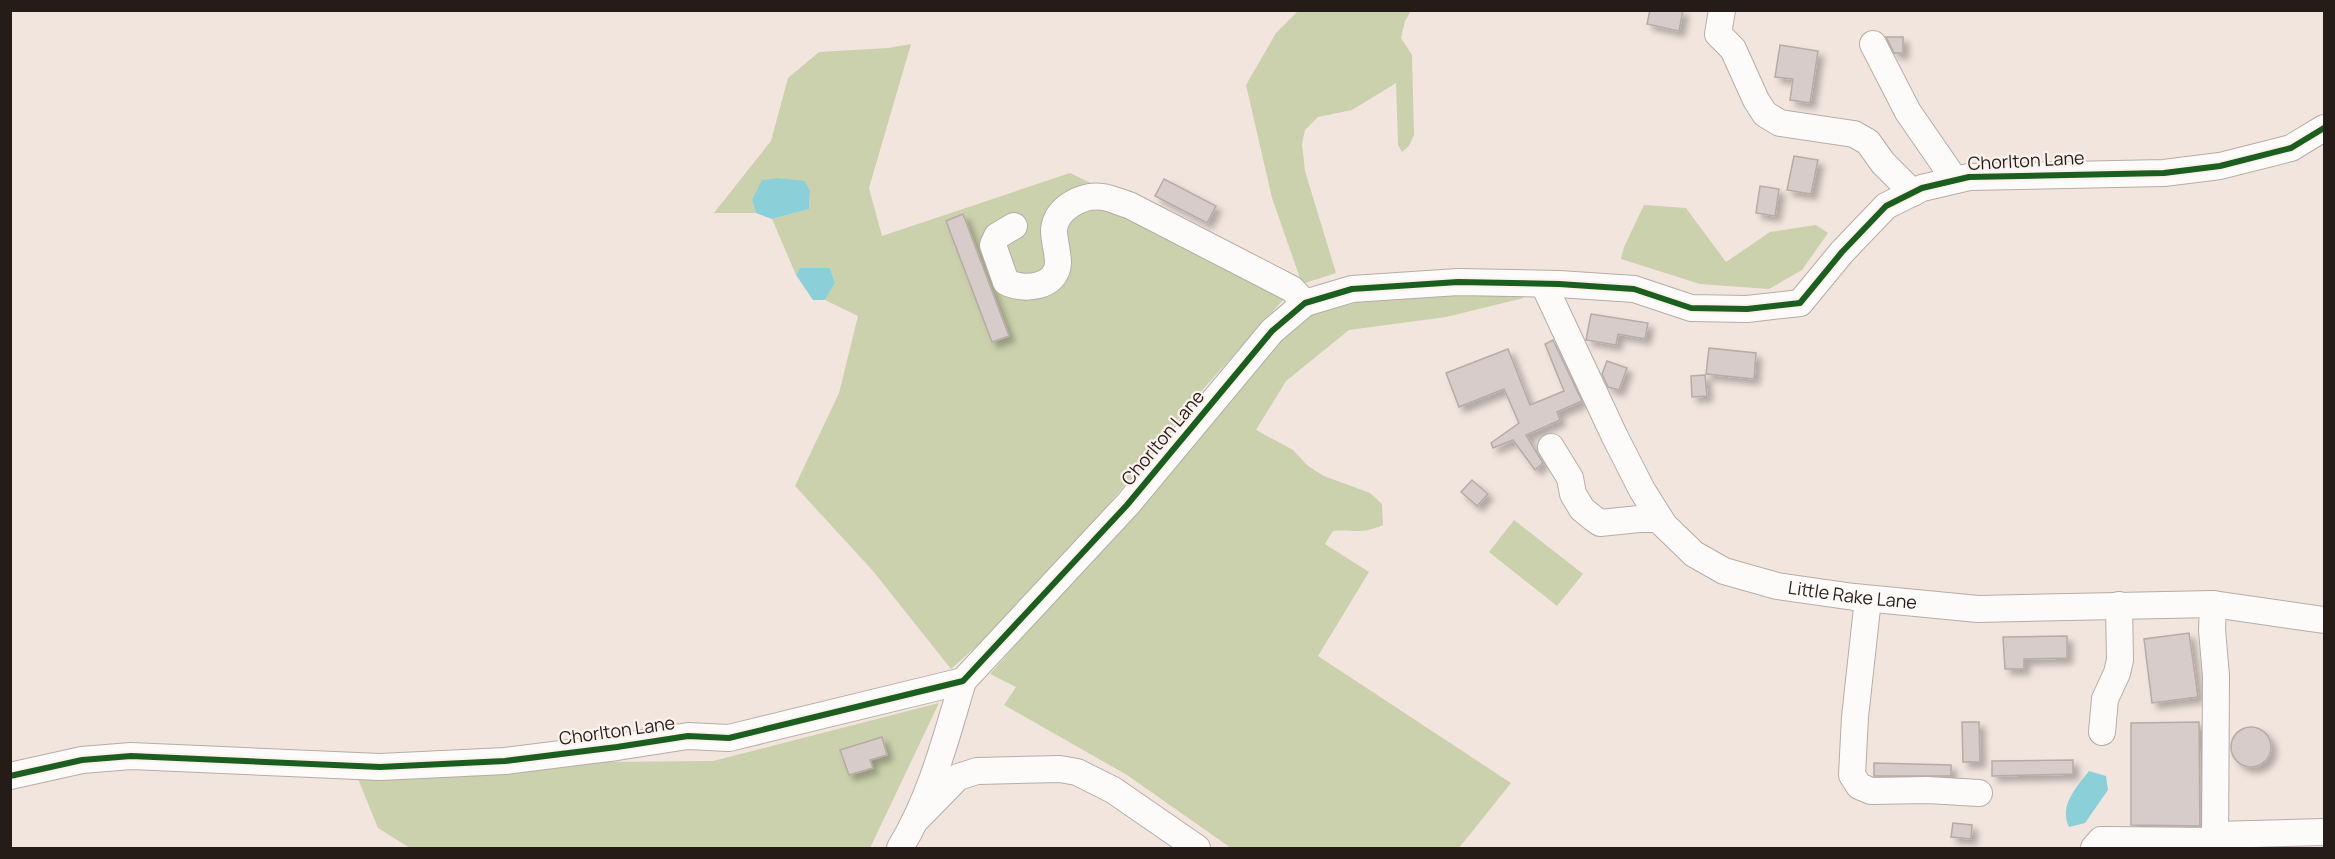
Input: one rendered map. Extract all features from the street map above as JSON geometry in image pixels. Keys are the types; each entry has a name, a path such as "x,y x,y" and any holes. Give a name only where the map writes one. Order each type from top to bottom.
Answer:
{"street":[{"path":"1722,10 1718,34 1733,49 1756,100 1765,114 1779,123 1854,135 1868,142 1883,163 1913,193"},
{"path":"1873,44 1908,112 1955,180"},
{"name":"Chorlton Lane","path":"10,776 82,760 131,756 380,767 505,761 688,736 729,738 963,681 1127,505 1272,331 1305,303 1352,289 1458,282 1559,284 1634,289 1690,308 1747,309 1800,303 1842,252 1886,206 1922,188 1969,177 2164,173 2220,166 2291,148 2325,128"},
{"path":"1014,226 997,236 993,245 1006,282 1017,288 1030,288 1044,283 1053,274 1058,264 1054,227 1060,214 1069,204 1088,197 1103,197 1129,205 1292,289 1305,303"},
{"name":"Little Rake Lane","path":"1544,285 1615,437 1642,490 1660,519 1694,554 1724,571 1777,586 1868,599 1978,609 2213,604 2325,620"},
{"path":"1551,447 1570,478 1573,494 1582,509 1593,518 1600,522 1660,519"},
{"path":"1868,599 1855,717 1852,775 1859,786 1870,791 1927,790 1978,793"},
{"path":"2213,604 2212,630 2216,676 2215,841"},
{"path":"2102,732 2105,699 2117,674 2120,660 2119,605"},
{"path":"900,849 918,818 945,743 963,681"},
{"path":"918,818 958,777 977,771 1060,769 1077,772 1113,789 1197,849"},
{"path":"2094,849 2101,840 2296,840 2325,832"}],"green space":[{"path":"1298,11 1411,11 1405,21 1401,38 1412,55 1414,135 1409,146 1402,152 1398,145 1396,83 1352,110 1318,117 1305,130 1302,144 1305,171 1336,273 1302,284 1272,198 1246,85 1276,33"},
{"path":"911,44 869,188 882,236 1070,173 1302,284 1282,301 1205,387 1104,510 1010,616 951,669 873,571 795,486 839,393 858,316 825,300 835,283 830,268 801,268 796,275 772,219 809,209 810,191 805,182 779,178 752,200 756,213 714,213 771,141 788,78 819,52 888,48"},
{"path":"1644,205 1686,208 1726,262 1770,232 1816,225 1828,233 1802,270 1769,289 1700,284 1621,259 1624,247"},
{"path":"1505,291 1524,298 1446,317 1349,330 1286,381 1256,430 1293,450 1308,466 1324,476 1370,493 1382,504 1383,525 1363,531 1333,531 1325,544 1369,572 1318,656 1511,783 1459,848 1231,848 1127,775 1004,705 1016,687 990,674 1109,539 1272,347 1310,315 1370,299"},
{"path":"1514,520 1583,574 1557,606 1489,552"},
{"path":"939,703 870,848 410,848 378,828 358,779 602,762 713,761"}],"water":[{"path":"779,178 805,181 810,191 809,209 772,219 756,213 752,200 762,180"},
{"path":"800,268 830,268 835,283 825,300 813,300 796,275"},
{"path":"2089,771 2106,776 2108,790 2085,823 2069,827 2066,811 2070,797"}],"building":[{"path":"1650,10 1683,10 1679,31 1647,24"},
{"path":"1886,37 1903,37 1903,53 1894,53"},
{"path":"1780,45 1818,51 1810,103 1790,100 1793,79 1775,77"},
{"path":"1794,156 1818,160 1811,194 1787,190"},
{"path":"1164,179 1216,206 1207,223 1155,196"},
{"path":"1760,186 1779,189 1775,216 1756,213"},
{"path":"963,214 1009,336 992,342 946,221"},
{"path":"1591,314 1648,323 1645,339 1618,334 1616,345 1586,340"},
{"path":"1553,340 1582,401 1557,412 1560,420 1526,435 1543,463 1535,470 1513,440 1493,448 1491,443 1519,423 1504,389 1459,407 1446,373 1508,349 1530,405 1564,391 1545,344"},
{"path":"1709,348 1756,353 1754,379 1706,374"},
{"path":"1607,361 1627,368 1619,390 1608,387 1602,374"},
{"path":"1705,375 1707,396 1692,397 1691,376"},
{"path":"1472,480 1488,494 1477,506 1461,492"},
{"path":"2189,633 2198,697 2152,703 2144,639"},
{"path":"2067,636 2067,658 2024,659 2024,669 2005,669 2003,637"},
{"path":"1962,722 1979,722 1980,762 1963,762"},
{"path":"2199,722 2200,826 2131,825 2131,723"},
{"path":"2251,727 2265,733 2271,747 2265,761 2251,767 2237,761 2231,747 2237,733"},
{"path":"882,737 887,755 870,760 873,768 849,775 840,750"},
{"path":"2073,760 2073,774 1992,776 1992,761"},
{"path":"1874,763 1951,765 1951,776 1874,776"},
{"path":"1953,823 1972,825 1971,839 1951,837"}],"cycle path":[{"path":"10,776 82,760 131,756 380,767 505,761 688,736 729,738 963,681 1127,505 1272,331 1305,303 1352,289 1458,282 1559,284 1634,289 1691,308 1747,309 1800,303 1842,252 1886,206 1922,188 1969,177 2164,173 2220,166 2291,148 2324,128"}]}
